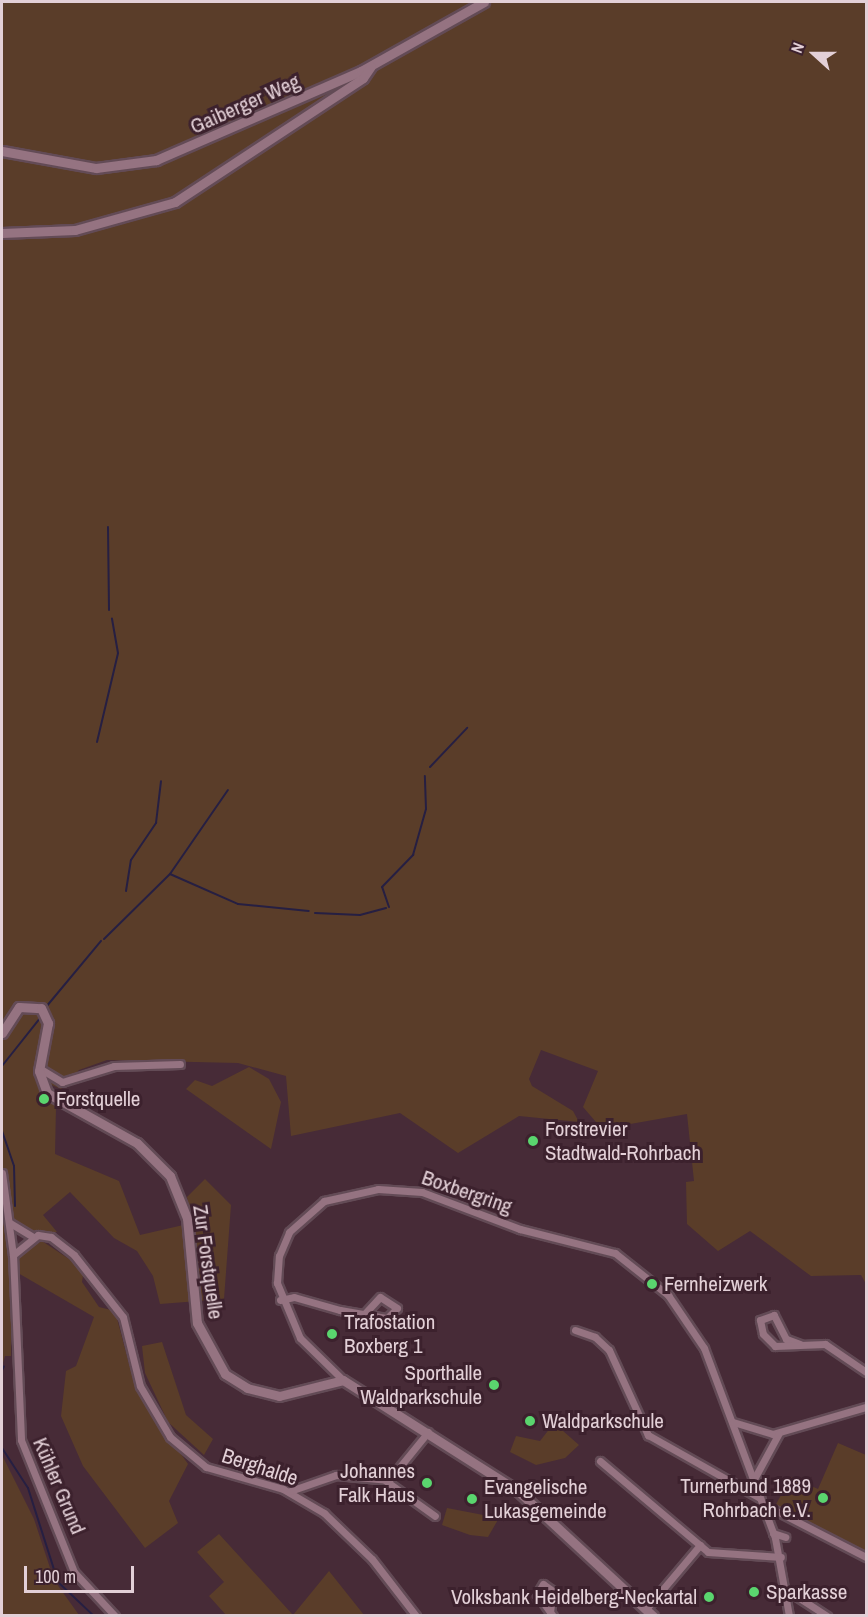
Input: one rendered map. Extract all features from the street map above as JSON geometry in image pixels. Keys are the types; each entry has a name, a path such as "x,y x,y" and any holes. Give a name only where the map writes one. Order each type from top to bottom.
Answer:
{"street":[{"name":"Gaiberger Weg","path":"2,151 78,167 137,165 198,144 372,65 484,2"},
{"path":"2,232 75,230 175,202 363,78 372,65"},
{"path":"2,1033 19,1007 41,1008 48,1023 39,1068 62,1082 114,1066 180,1064"},
{"name":"Zur Forstquelle","path":"39,1068 43,1086 53,1100 137,1143 170,1176 187,1218 197,1323 218,1367 247,1388 279,1396 343,1380"},
{"name":"Kühler Grund","path":"2,1173 14,1255 21,1440 74,1572 115,1616"},
{"name":"Boxbergring","path":"649,1612 527,1497 429,1432 343,1380 305,1345 280,1300 280,1251 311,1209 364,1190 430,1194 520,1229 600,1246 634,1265 692,1328 733,1422 773,1533 781,1557 789,1616"},
{"name":"Berghalde","path":"10,1223 32,1236 49,1237 62,1245 106,1289 127,1326 146,1401 181,1449 219,1472 290,1491 359,1545 416,1616"},
{"path":"14,1255 32,1236"},
{"path":"280,1300 294,1297 364,1314 390,1318 397,1308 380,1296 364,1314"},
{"path":"800,1344 786,1339 774,1315 760,1320 763,1334 776,1346 800,1344 832,1346 867,1372"},
{"path":"575,1330 595,1336 609,1350 648,1435 793,1520 867,1557"},
{"path":"733,1422 755,1433 779,1433 867,1407"},
{"path":"386,1481 429,1432"},
{"path":"754,1479 779,1433"},
{"path":"600,1461 699,1545 728,1555 781,1557"},
{"path":"290,1491 336,1475 386,1481 433,1515"},
{"path":"773,1533 785,1537"},
{"path":"649,1612 699,1545"},
{"path":"787,1590 812,1614 827,1616"}],"shaded area":[{"path":"2,2 866,2 866,1284 861,1275 811,1276 750,1231 718,1251 687,1224 686,1182 694,1181 687,1114 602,1129 583,1107 598,1071 541,1050 529,1079 532,1086 573,1111 579,1122 519,1116 458,1153 400,1113 291,1136 286,1076 238,1063 107,1060 79,1070 61,1089 47,1083 56,1107 55,1154 119,1181 140,1235 192,1223 187,1197 205,1179 231,1205 224,1299 160,1304 153,1276 137,1251 114,1238 70,1192 43,1215 57,1232 32,1234 12,1223 11,1356 5,1356 2,1366"},
{"path":"249,1067 269,1079 281,1102 271,1149 186,1089 195,1080 212,1086"},
{"path":"42,1241 84,1269 82,1282 99,1307 115,1311 136,1390 188,1464 169,1501 178,1523 145,1548 83,1466 61,1416 66,1371 76,1366 94,1317 18,1273 18,1255"},
{"path":"162,1342 186,1415 213,1439 204,1455 168,1422 145,1373 142,1346"},
{"path":"554,1423 579,1445 565,1458 536,1465 510,1452 516,1436 540,1441"},
{"name":"Turnerbund 1889 Rohrbach e.V.","path":"838,1443 866,1455 866,1554 775,1506 791,1477 818,1489"},
{"path":"2,1455 34,1519 54,1580 79,1615 2,1615"},
{"path":"447,1508 499,1518 488,1537 470,1535 442,1525"},
{"path":"219,1534 293,1615 226,1615 209,1596 224,1582 197,1552"},
{"path":"329,1571 364,1615 293,1615"}],"waterway":[{"path":"108,527 109,610"},
{"path":"97,742 118,653 112,619"},
{"path":"430,767 467,728"},
{"path":"389,907 382,887 413,855 426,809 425,776"},
{"path":"126,891 131,860 156,823 161,781"},
{"path":"104,939 170,874 228,790"},
{"path":"170,874 238,904 309,911"},
{"path":"315,913 360,915 386,908"},
{"path":"46,1007 101,941"},
{"path":"2,1066 41,1017"},
{"path":"2,1131 14,1166 15,1206"},
{"path":"2,1370 4,1366"},
{"path":"2,1448 28,1488 58,1582 94,1616"}],"place":[{"name":"Forstquelle","path":"44,1099"},
{"name":"Forstrevier Stadtwald-Rohrbach","path":"533,1141"},
{"name":"Fernheizwerk","path":"652,1284"},
{"name":"Trafostation Boxberg 1","path":"332,1334"},
{"name":"Sporthalle Waldparkschule","path":"494,1385"},
{"name":"Waldparkschule","path":"530,1421"},
{"name":"Johannes Falk Haus","path":"427,1483"},
{"name":"Turnerbund 1889 Rohrbach e.V.","path":"823,1498"},
{"name":"Evangelische Lukasgemeinde","path":"472,1499"},
{"name":"Sparkasse","path":"754,1592"},
{"name":"Volksbank Heidelberg-Neckartal","path":"709,1597"}]}
